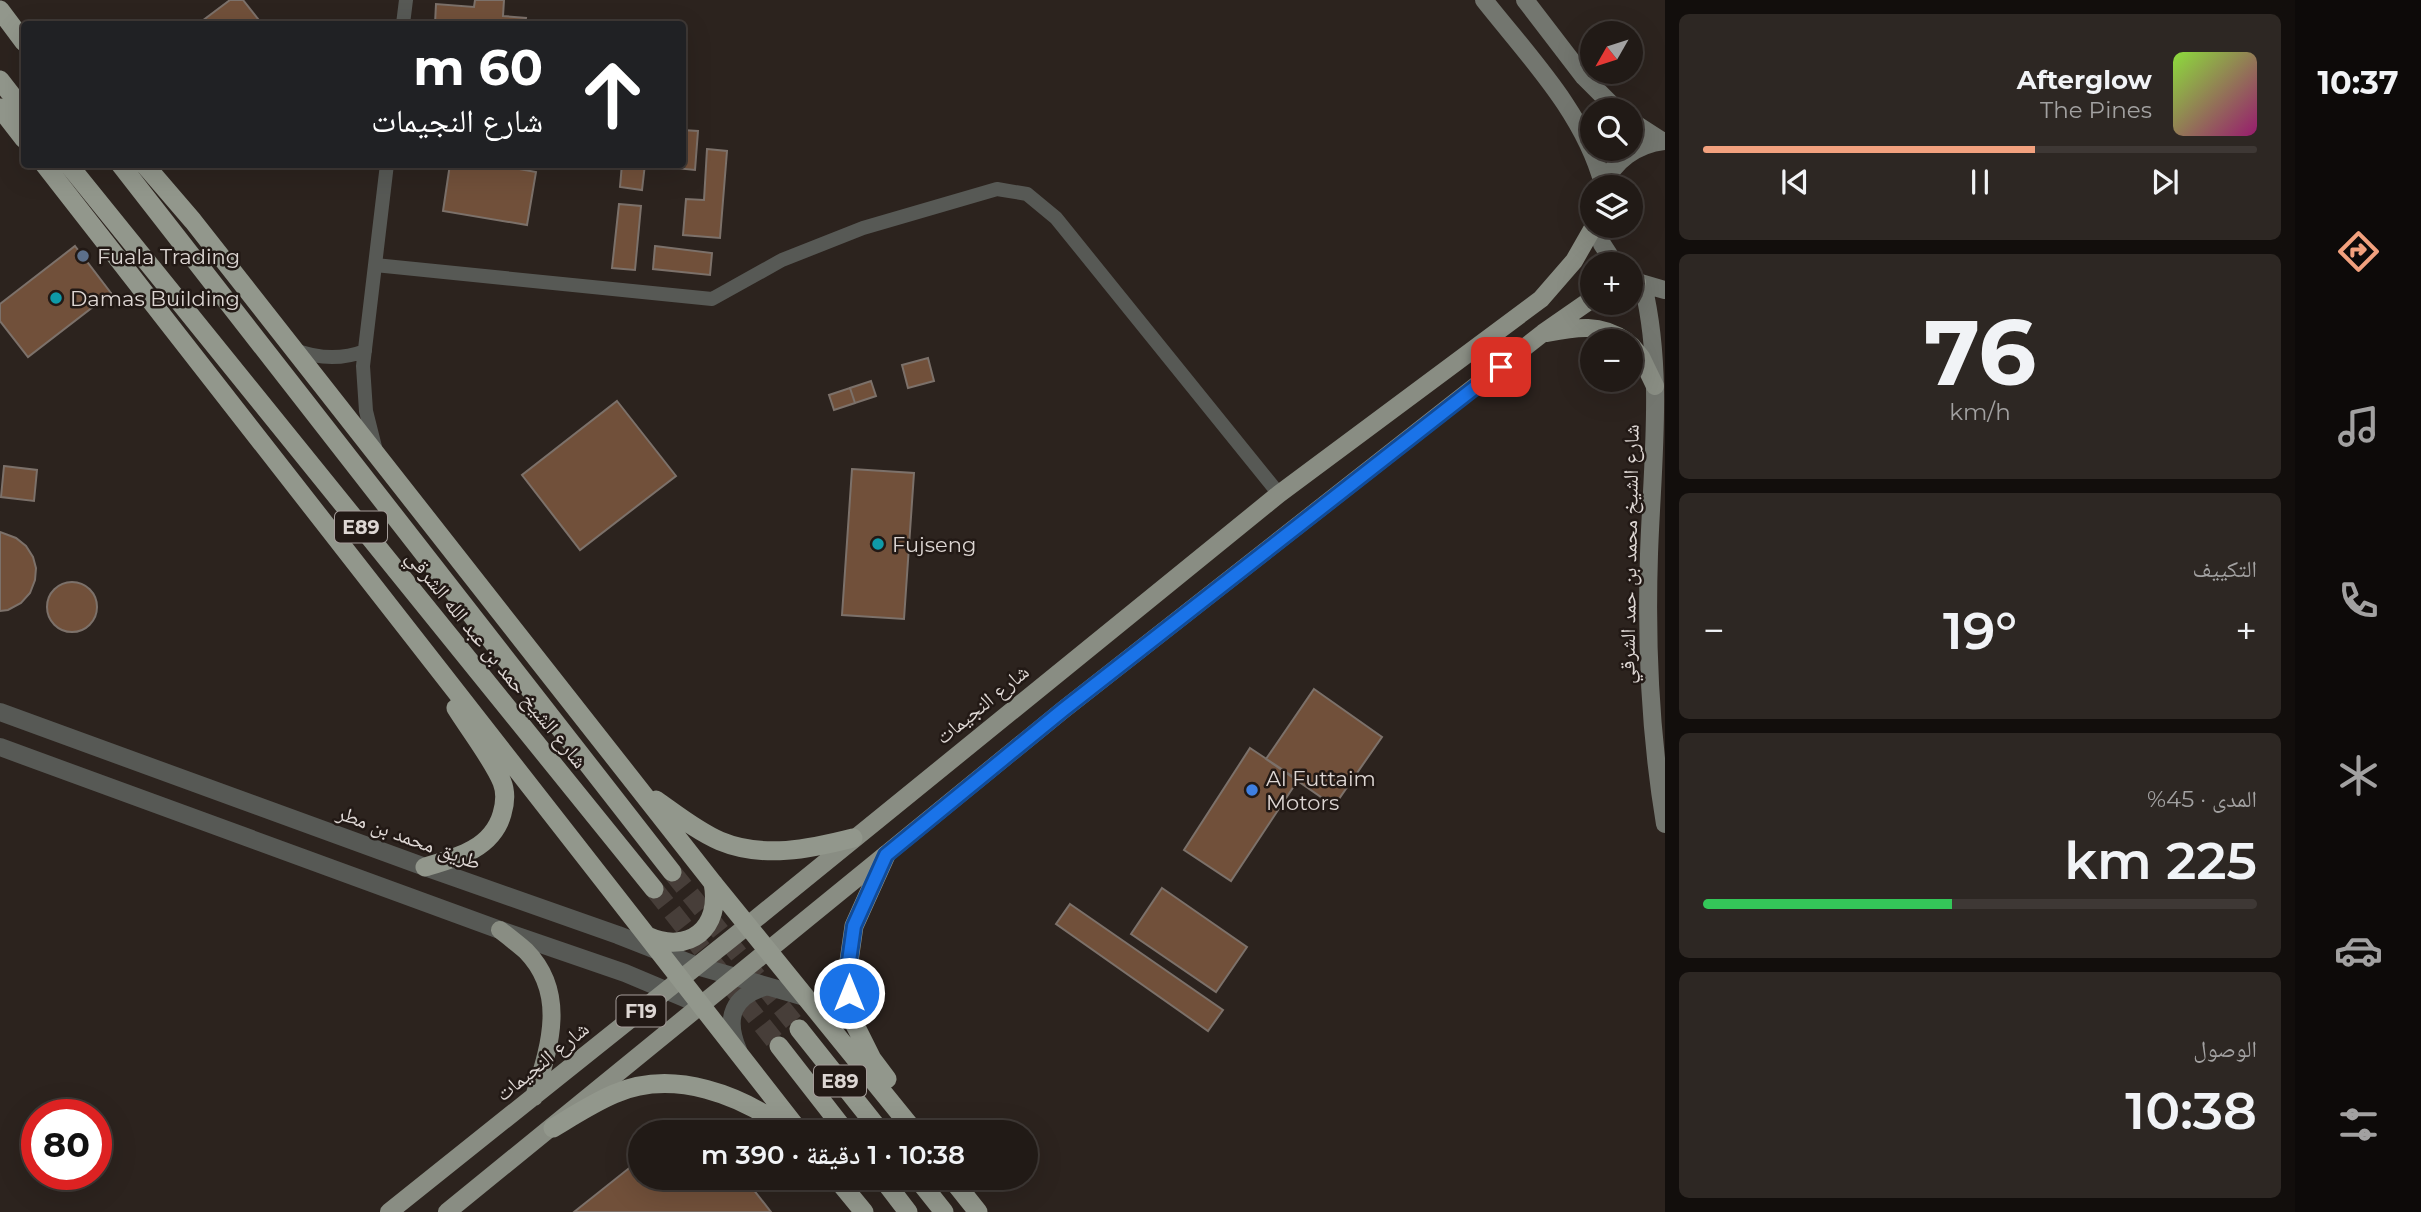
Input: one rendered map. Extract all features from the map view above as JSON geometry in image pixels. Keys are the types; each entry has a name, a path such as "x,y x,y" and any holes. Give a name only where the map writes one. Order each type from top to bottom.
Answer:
{"highway":[{"path":"0,2 21,24"},
{"path":"0,10 21,38"},
{"path":"0,80 21,107"},
{"path":"0,108 21,135"},
{"path":"47,168 653,944 673,985 701,1005 791,1120"},
{"name":"شارع الشيخ حمد بن عبد الله الشرقي","path":"71,168 654,889"},
{"name":"شارع الشيخ حمد بن عبد الله الشرقي","path":"123,168 672,872"},
{"path":"147,168 193,221 747,926 905,1120"},
{"path":"425,867 464,855 486,841 499,824 505,803 503,783 450,698 439,668"},
{"path":"637,786 696,827 718,840 741,848 760,851 817,848 853,838"},
{"path":"886,855 854,926 848,968 849,993 854,1023 872,1059 916,1120"},
{"path":"653,944 674,944 699,934 709,923 714,911 716,897 713,883"},
{"name":"E89","path":"799,1029 871,1120"},
{"name":"E89","path":"779,1046 837,1120"},
{"path":"553,1128 614,1094 634,1087 674,1084 699,1086 716,1092 770,1120"},
{"path":"846,1190 864,1212"},
{"path":"891,1190 908,1212"},
{"path":"927,1190 944,1212"},
{"path":"961,1190 978,1212"}],"main road":[{"path":"1484,0 1577,121 1593,151 1600,175"},
{"path":"1524,0 1584,76 1605,98"},
{"path":"1643,128 1663,141"},
{"path":"1608,175 1627,155 1649,144 1663,141"},
{"name":"شارع النجيمات","path":"388,1212 747,926 1279,495 1541,299 1574,261 1588,238"},
{"path":"1643,284 1665,290"},
{"name":"شارع الشيخ محمد بن حمد الشرقي","path":"1643,306 1654,345 1655,386 1648,579 1648,664 1654,750 1665,824"},
{"name":"F19","path":"447,1212 1095,685 1543,333 1580,307"},
{"path":"1543,333 1587,327 1598,329"},
{"path":"1643,361 1655,386"},
{"path":"500,930 527,952 539,969 552,1007 552,1036 534,1097"}],"street":[{"path":"403,21 406,0"},
{"path":"379,457 366,411 363,380 387,168"},
{"path":"375,265 712,299 782,260 863,228 997,189 1027,194 1056,218 1279,495"},
{"path":"294,349 327,358 346,357 365,351"},
{"name":"طريق محمد بن مطر","path":"0,712 425,867 653,944 697,966 805,997"},
{"path":"0,747 500,930 625,973 673,985"},
{"path":"739,1054 731,1030 733,1013 748,993 767,986"}],"building":[{"path":"230,0 243,0 260,21 202,21"},
{"path":"475,0 504,0 503,16 526,18 526,21 435,21 436,4 474,7"},
{"path":"686,130 698,131 695,170 675,168 686,168"},
{"path":"707,149 727,151 720,238 683,235 686,199 704,200"},
{"path":"449,168 514,168 536,172 527,225 443,211"},
{"path":"622,168 645,168 642,190 620,187"},
{"path":"619,204 641,206 635,270 612,268"},
{"name":"Damas Building","path":"75,246 111,293 28,357 0,321 0,304"},
{"path":"655,246 712,253 710,275 653,269"},
{"path":"928,358 934,381 908,388 902,365"},
{"path":"871,381 876,396 855,403 850,388"},
{"path":"850,388 855,403 834,410 829,395"},
{"path":"617,401 676,476 580,550 522,475"},
{"path":"4,466 37,470 34,501 1,497"},
{"name":"Fujseng","path":"852,469 914,473 904,619 842,615"},
{"path":"0,532 16,538 26,546 36,568 30,593 21,603 0,611"},
{"path":"72,582 90,589 97,607 90,625 72,632 54,625 47,607 54,589"},
{"path":"1314,689 1382,737 1334,806 1266,759"},
{"path":"1250,748 1298,780 1231,881 1184,850"},
{"path":"1162,888 1247,947 1216,992 1131,934"},
{"path":"1070,904 1223,1010 1208,1031 1056,924"},
{"path":"628,1169 628,1190 754,1190 771,1212 574,1212"}],"tunnel":[{"path":"672,872 799,1029"},
{"path":"654,889 779,1046"}],"place":[{"name":"Fuala Trading","path":"83,256"},
{"name":"Damas Building","path":"56,298"},
{"name":"Fujseng","path":"878,544"},
{"name":"Al Futtaim Motors","path":"1252,790"}],"route":[{"path":"849,993 848,968 854,926 886,855 1063,710 1501,367"}]}
